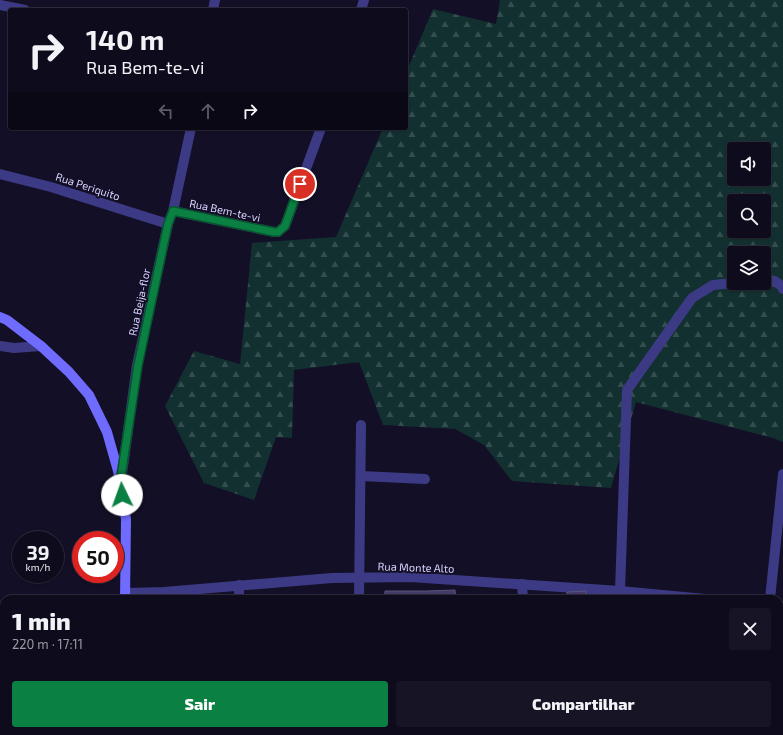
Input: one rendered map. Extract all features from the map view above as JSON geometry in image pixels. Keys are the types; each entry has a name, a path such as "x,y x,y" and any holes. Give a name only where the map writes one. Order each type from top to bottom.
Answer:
{"main road":[{"path":"0,317 7,320 41,346 69,372 88,395 106,432 118,471 126,519 125,595"}],"street":[{"path":"0,5 15,8"},
{"name":"Rua Beija-flor","path":"120,483 138,365 168,224 173,211 191,130"},
{"name":"Rua Bem-te-vi","path":"173,211 278,232 285,226 320,130"},
{"name":"Rua Periquito","path":"0,174 51,186 168,224"},
{"path":"771,279 783,289"},
{"path":"620,591 626,390 692,298 713,285 727,284"},
{"path":"0,346 14,348 41,346"},
{"path":"359,595 361,425"},
{"path":"770,595 783,474"},
{"path":"361,476 425,479"},
{"name":"Rua Monte Alto","path":"135,595 332,578 410,577 662,595"},
{"path":"522,584 523,595"},
{"path":"239,585 239,595"}],"green space":[{"path":"500,0 783,0 783,442 773,438 636,402 611,488 512,481 484,445 455,429 383,425 359,362 294,370 292,438 276,437 254,500 204,483 165,406 194,351 240,364 252,243 336,237 382,130 408,130 408,68 433,9 496,24"}],"building":[{"path":"455,590 456,595 385,595 385,591"},
{"path":"586,591 586,595 567,595 567,592"}],"route":[{"path":"122,495 120,483 138,365 168,224 173,211 278,232 285,226 300,184"}]}
